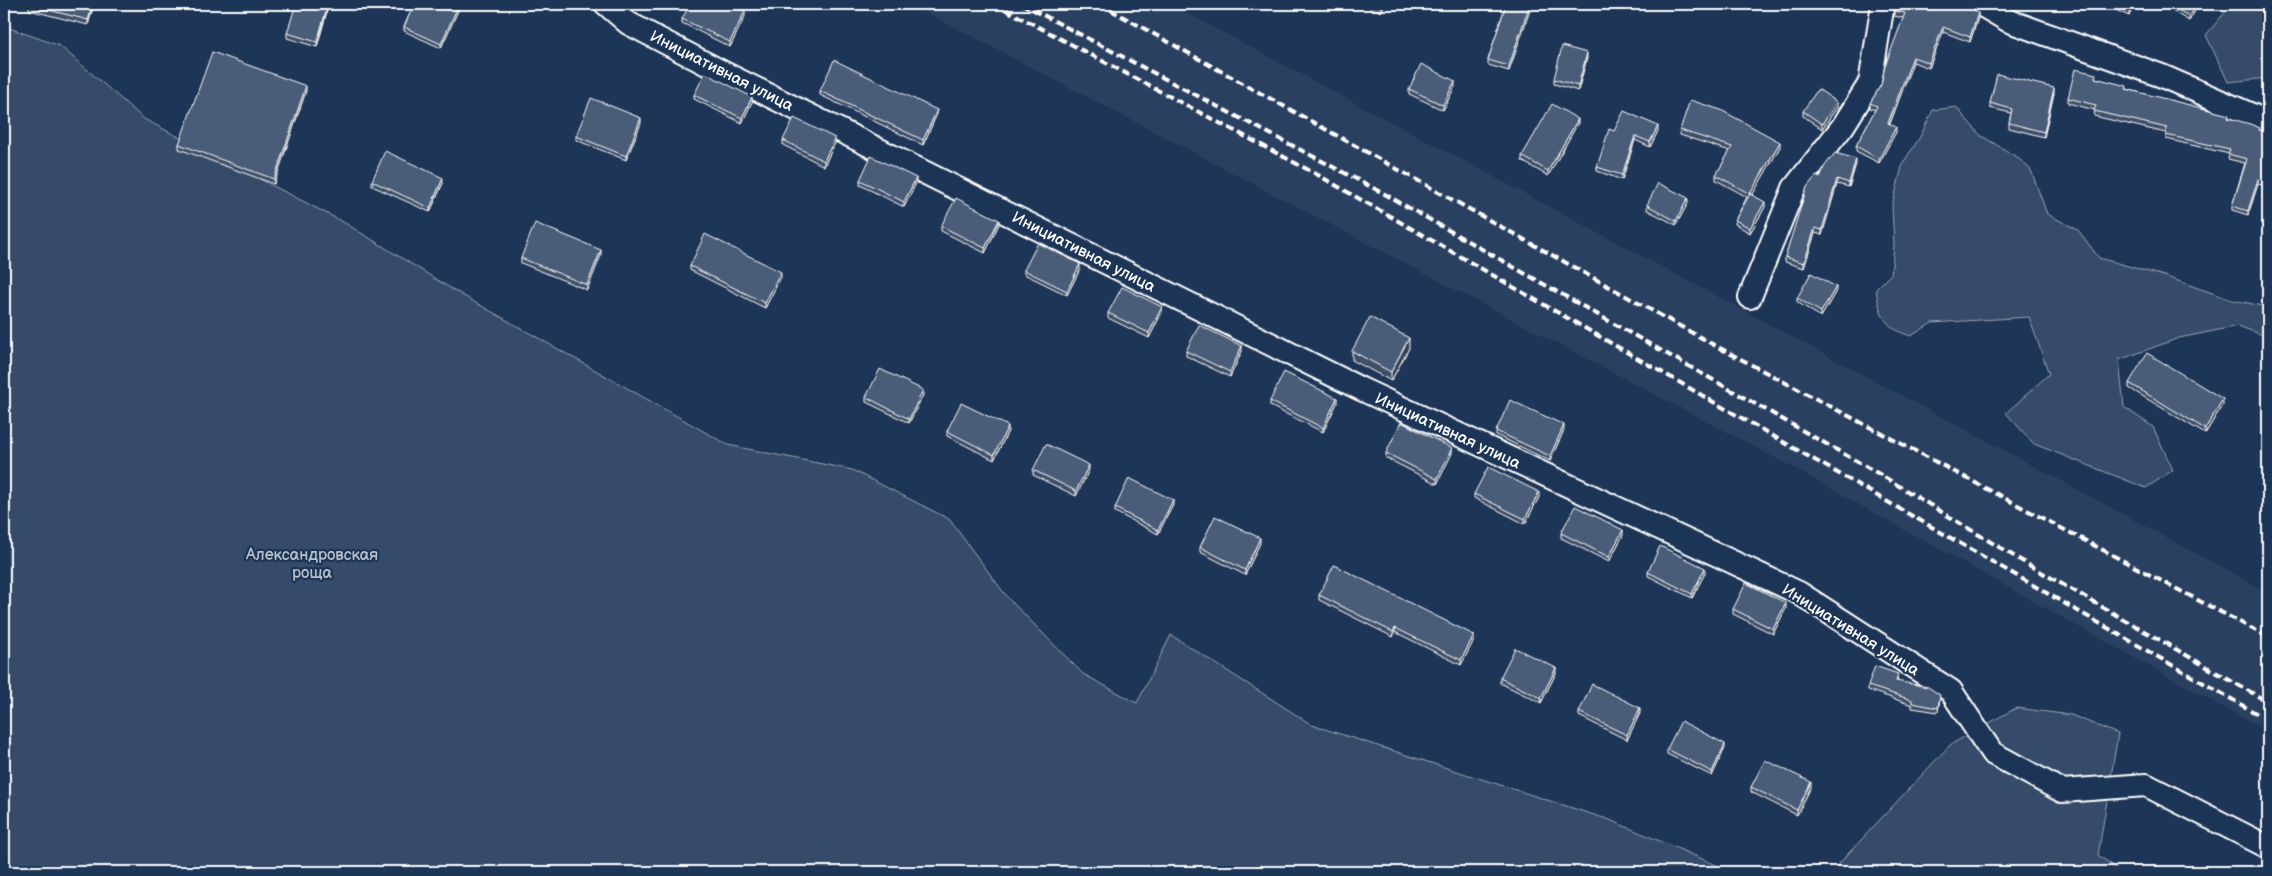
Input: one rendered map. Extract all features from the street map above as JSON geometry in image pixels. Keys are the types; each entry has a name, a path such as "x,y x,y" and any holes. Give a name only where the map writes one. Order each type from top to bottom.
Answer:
{"street":[{"name":"Инициативная улица","path":"606,4 628,22 724,73 1361,389 1799,593 1951,691 1992,753 2062,791 2146,784 2268,847"},
{"path":"1750,298 1794,188 1843,126 1870,83 1883,4"},
{"path":"1980,4 2009,21 2162,76 2268,122"}],"shaded area":[{"path":"910,4 1170,4 1741,309 2268,592 2268,732 1761,450"}],"green space":[{"path":"2232,4 2268,4 2268,78 2228,82 2206,35"},
{"name":"Александровская роща","path":"4,26 60,46 144,119 345,223 455,291 728,445 852,470 949,519 1007,597 1083,674 1137,703 1171,635 1312,725 1610,820 1733,872 4,872"},
{"path":"1956,107 1980,135 2017,157 2031,170 2047,214 2078,230 2099,258 2164,276 2232,300 2268,307 2268,337 2238,326 2179,338 2119,360 2124,407 2153,427 2173,470 2146,488 2034,444 2006,413 2049,374 2029,317 1932,323 1911,336 1895,329 1889,324 1882,313 1876,289 1891,274 1894,245 1892,206 1903,163 1920,137 1933,110"},
{"path":"2016,708 2071,715 2118,734 2098,855 2121,872 1831,872 1950,745"}],"building":[{"path":"29,4 93,4 88,20"},
{"path":"296,4 328,4 317,42 287,33"},
{"path":"414,4 459,4 441,44 404,27"},
{"path":"690,4 730,4 745,11 730,42 682,19"},
{"path":"1506,4 1530,4 1509,66 1488,60"},
{"path":"1896,4 1968,4 1978,13 1970,37 1943,27 1929,63 1913,57 1888,123 1896,127 1879,159 1856,146 1877,106 1870,103 1881,85 1885,66 1905,13 1894,11"},
{"path":"2113,4 2132,4 2129,11"},
{"path":"2170,4 2196,4 2189,16"},
{"path":"1562,46 1587,53 1578,86 1554,79"},
{"path":"212,52 306,86 274,179 179,144"},
{"path":"834,60 937,110 923,140 820,91"},
{"path":"1421,64 1455,81 1443,105 1409,89"},
{"path":"2075,69 2096,74 2095,78 2127,86 2126,89 2229,115 2228,118 2250,124 2268,133 2268,182 2258,179 2248,211 2232,206 2247,159 2228,154 2230,149 2166,135 2167,128 2094,111 2096,105 2068,98"},
{"path":"705,73 752,97 742,118 694,95"},
{"path":"1997,74 2054,88 2044,132 2009,123 2012,109 1990,103"},
{"path":"1818,89 1837,102 1822,124 1803,111"},
{"path":"591,98 641,118 626,156 576,136"},
{"path":"1690,100 1721,110 1780,142 1750,194 1716,175 1732,147 1680,130"},
{"path":"1552,104 1578,119 1548,171 1522,156"},
{"path":"1624,111 1658,126 1650,142 1635,136 1622,175 1597,167 1609,129 1614,131"},
{"path":"794,118 835,138 824,161 783,140"},
{"path":"385,151 443,178 430,208 372,181"},
{"path":"1835,153 1856,159 1849,183 1837,179 1822,230 1815,228 1804,263 1785,257 1807,187 1816,176 1820,178 1824,167"},
{"path":"871,156 916,178 904,202 860,180"},
{"path":"1658,183 1688,198 1676,221 1647,205"},
{"path":"1750,194 1765,202 1750,228 1735,220"},
{"path":"956,198 999,220 985,248 941,226"},
{"path":"535,223 601,250 587,285 521,258"},
{"path":"705,234 781,272 765,303 690,266"},
{"path":"1038,243 1080,264 1067,291 1024,270"},
{"path":"1811,273 1836,287 1821,312 1797,298"},
{"path":"1122,287 1162,307 1149,333 1108,313"},
{"path":"1370,317 1409,338 1391,372 1352,351"},
{"path":"1199,325 1242,346 1230,372 1186,351"},
{"path":"2147,353 2223,399 2205,429 2129,383"},
{"path":"880,369 923,390 909,419 866,397"},
{"path":"1284,372 1337,398 1323,428 1270,401"},
{"path":"1510,400 1564,425 1550,456 1496,431"},
{"path":"961,403 1008,426 994,455 947,431"},
{"path":"1401,422 1452,448 1437,479 1386,453"},
{"path":"1046,444 1089,465 1076,491 1033,470"},
{"path":"1488,467 1539,492 1525,519 1474,494"},
{"path":"1129,478 1173,500 1158,530 1115,508"},
{"path":"1575,506 1623,530 1609,557 1561,533"},
{"path":"1215,516 1260,538 1245,570 1200,547"},
{"path":"1660,546 1705,568 1692,594 1648,572"},
{"path":"1334,565 1474,635 1461,660 1395,628 1393,632 1319,595"},
{"path":"1746,583 1786,603 1773,629 1733,609"},
{"path":"1515,648 1556,668 1541,698 1500,678"},
{"path":"1875,666 1898,674 1896,681 1928,687 1940,695 1938,708 1912,703 1912,700 1868,686"},
{"path":"1592,684 1640,708 1627,735 1579,712"},
{"path":"1681,721 1725,744 1712,772 1667,749"},
{"path":"1765,760 1811,782 1797,810 1751,787"}],"railway":[{"path":"995,4 1318,175 2268,720"},
{"path":"1022,4 1381,192 1881,475 2022,561 2268,702"},
{"path":"1100,4 1714,345 2268,637"}]}
